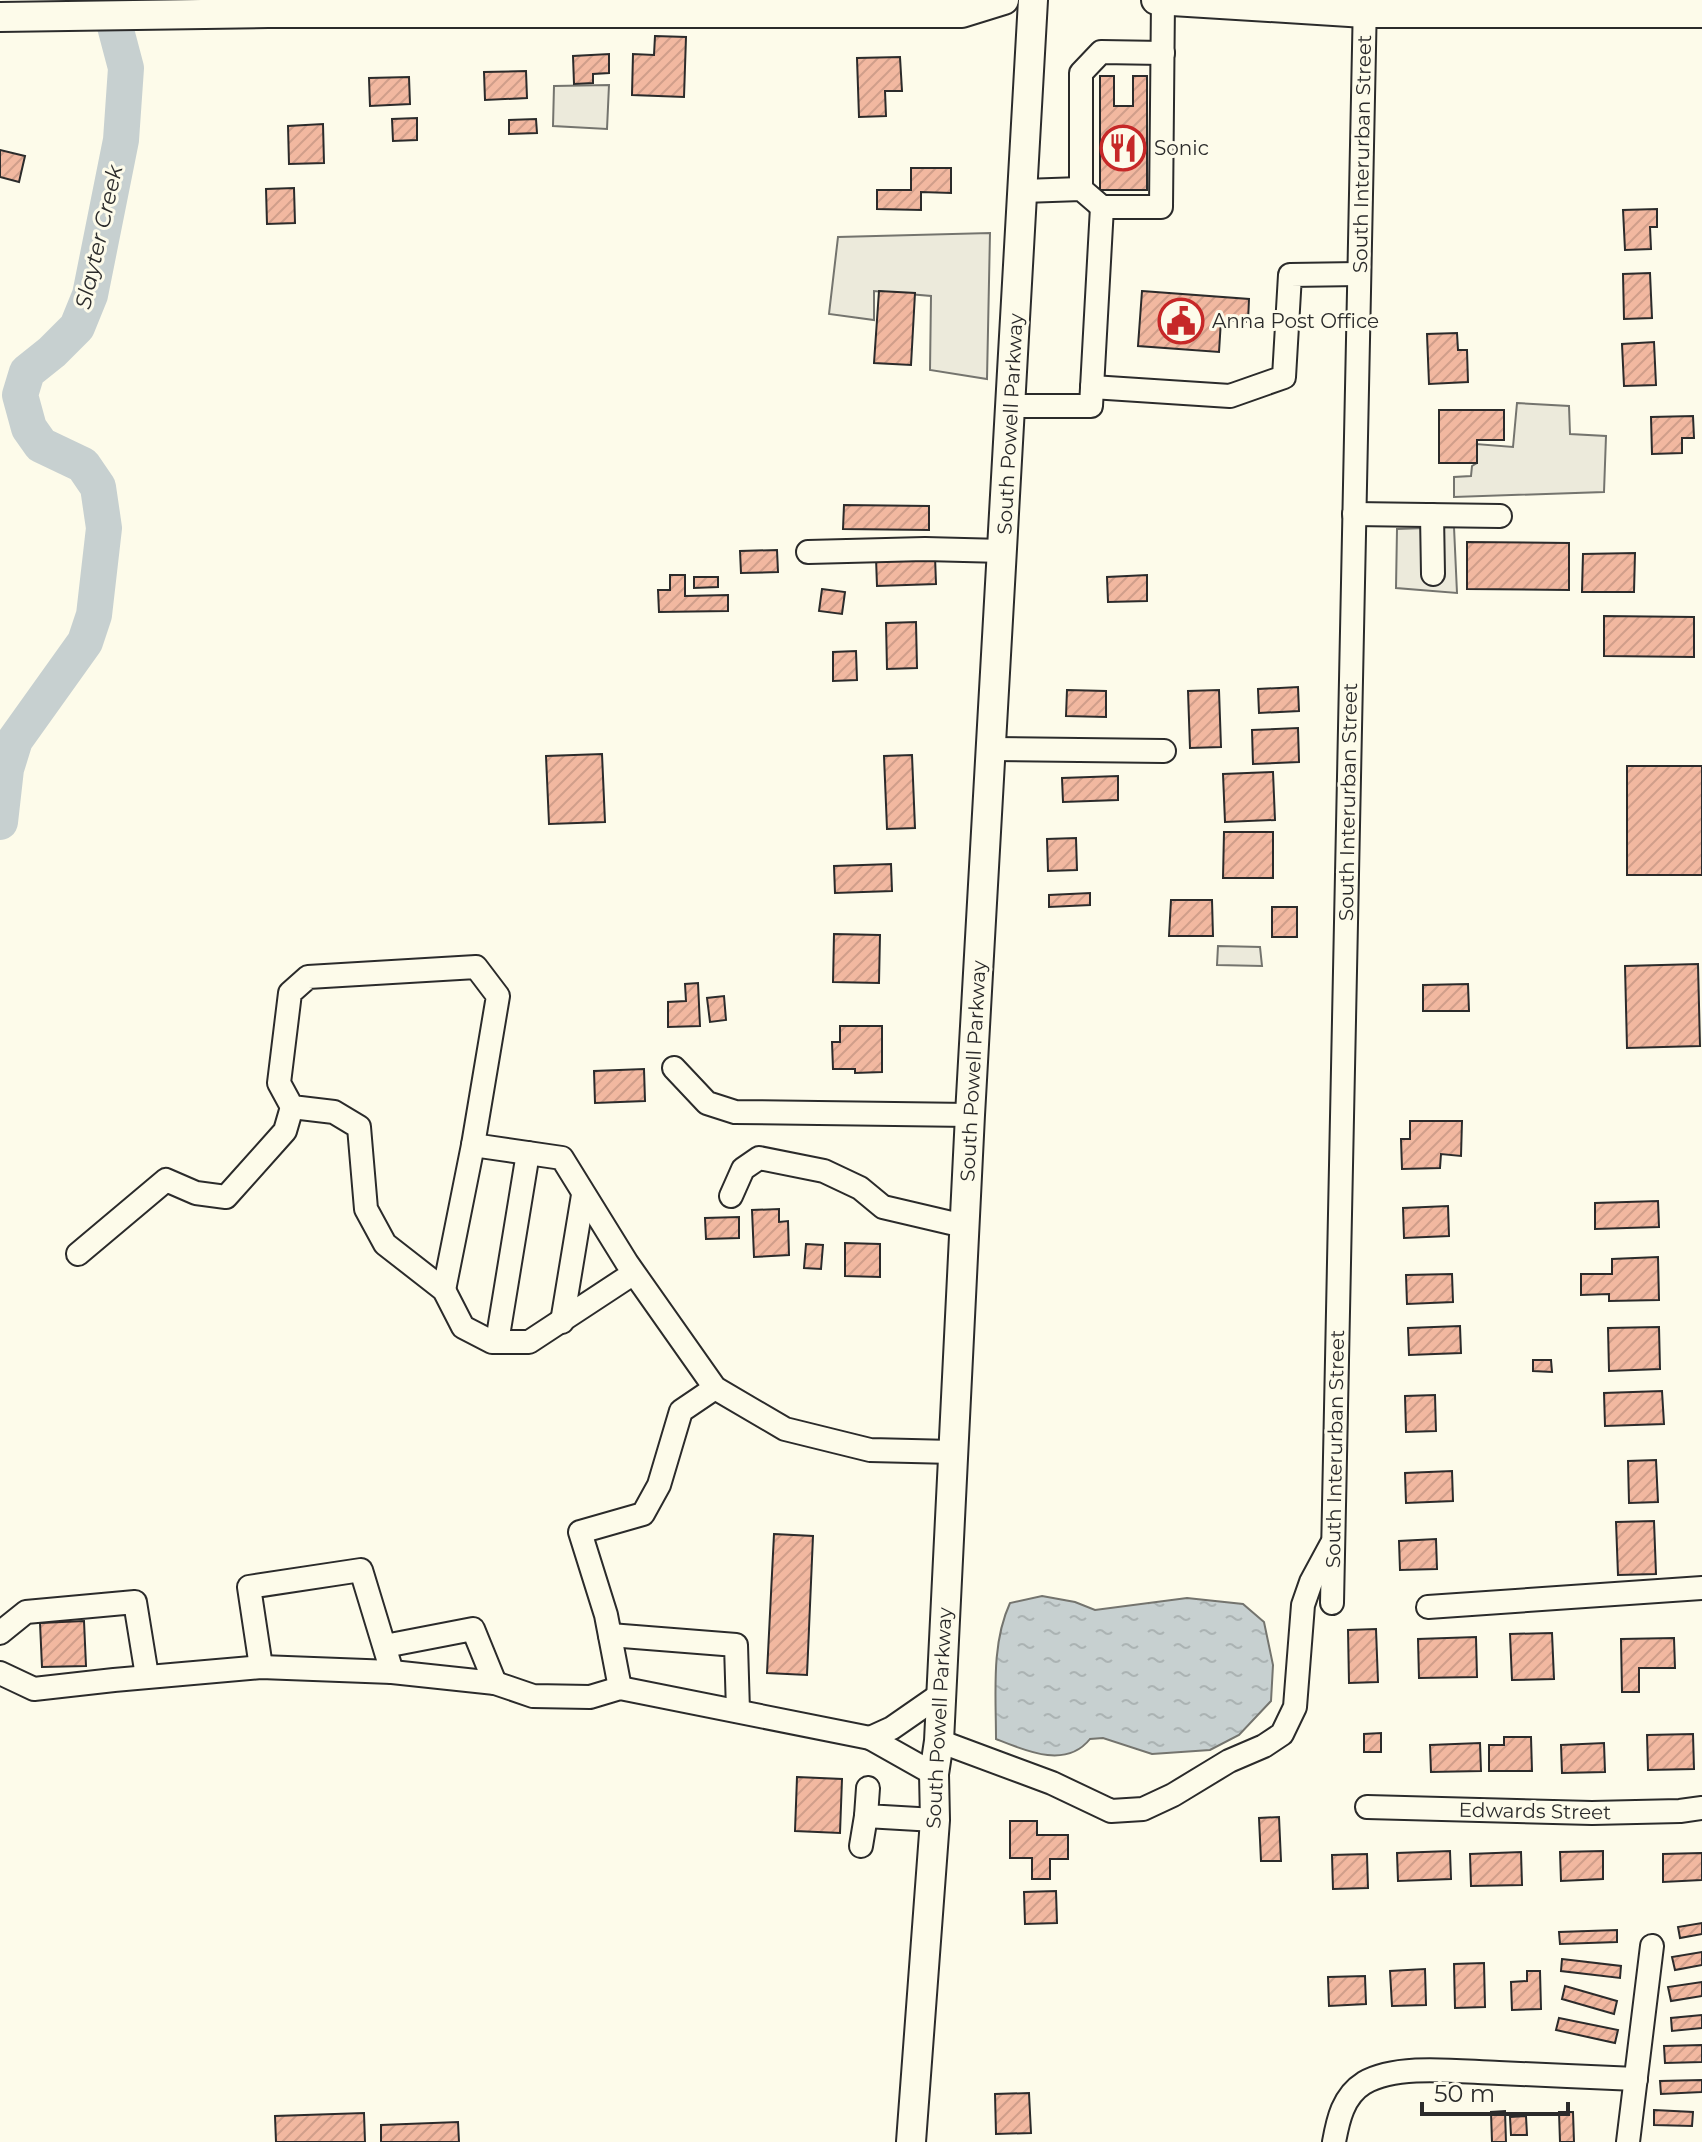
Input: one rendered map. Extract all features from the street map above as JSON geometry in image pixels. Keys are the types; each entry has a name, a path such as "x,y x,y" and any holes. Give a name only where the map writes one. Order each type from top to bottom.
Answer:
{"main road":[{"path":"0,17 530,6 962,13 1004,0"},
{"name":"South Powell Parkway","path":"911,2142 935,1820 934,1774 939,1741 964,1226 1033,0"},
{"path":"1168,1 1702,13"}],"street":[{"path":"1023,191 1081,189 1102,207 1161,207 1163,53 1168,1"},
{"name":"South Interurban Street","path":"1332,1603 1365,6"},
{"path":"1081,189 1081,73 1101,52 1163,53"},
{"path":"1011,406 1091,406 1102,207"},
{"path":"1092,387 1230,396 1284,377 1290,275 1359,274"},
{"path":"1354,514 1500,516"},
{"path":"1432,515 1433,574"},
{"path":"808,552 1003,551"},
{"path":"992,749 1164,751"},
{"path":"78,1254 166,1180 196,1193 226,1197 285,1131 292,1107 279,1083 290,993 308,977 476,967 498,996 444,1290"},
{"path":"674,1068 707,1103 735,1112 970,1115"},
{"path":"292,1107 334,1112 359,1127 366,1209 385,1244 444,1290 463,1327 492,1342 529,1342 634,1273"},
{"path":"473,1145 562,1158 634,1273 715,1388 785,1429 870,1450 953,1452"},
{"path":"497,1342 528,1153"},
{"path":"731,1196 743,1169 759,1158 824,1171 860,1188 883,1207 964,1226"},
{"path":"562,1322 583,1195"},
{"path":"620,1688 610,1635 580,1532 643,1514 659,1485 681,1411 715,1388"},
{"path":"939,1741 1052,1783 1111,1811 1143,1809 1173,1795 1282,1734 1295,1707 1303,1605 1311,1582 1333,1542"},
{"path":"261,1667 249,1587 361,1570 392,1672"},
{"path":"1428,1607 1702,1588"},
{"path":"0,1633 26,1612 135,1602 147,1676"},
{"path":"385,1646 473,1629 495,1683"},
{"path":"610,1635 736,1645 738,1711"},
{"path":"0,1673 34,1689 261,1667 392,1672 495,1683 533,1696 590,1697 620,1688 870,1738 934,1774"},
{"path":"870,1738 892,1728 941,1694"},
{"path":"861,1846 868,1788"},
{"name":"Edwards Street","path":"1367,1807 1592,1813 1702,1808"},
{"path":"866,1816 935,1820"},
{"path":"1628,2142 1652,1946"},
{"path":"1334,2142 1349,2097 1362,2084 1378,2077 1428,2071 1636,2079"}],"shaded area":[{"path":"609,85 607,129 553,126 554,86"},
{"path":"990,233 987,379 930,370 931,296 874,291 874,320 829,314 838,237"},
{"path":"1517,403 1569,406 1570,434 1606,436 1604,492 1454,497 1454,477 1471,476 1472,466 1477,463 1476,444 1513,447"},
{"path":"1454,527 1457,593 1396,588 1397,529"},
{"path":"1218,946 1260,947 1262,966 1217,965"}],"water":[{"path":"1042,1596 1075,1602 1095,1610 1187,1598 1243,1604 1264,1622 1273,1665 1271,1701 1239,1735 1210,1750 1152,1754 1103,1738 1090,1739 1069,1753 1045,1755 996,1739 997,1652 1004,1619 1010,1603"}],"building":[{"path":"655,36 686,37 684,97 632,95 633,54 654,55"},
{"path":"609,54 609,73 593,74 593,83 574,84 573,56"},
{"path":"900,57 902,91 885,91 886,116 859,117 857,58"},
{"path":"526,71 527,98 485,100 484,72"},
{"name":"Sonic","path":"1100,76 1114,76 1114,106 1133,106 1133,76 1147,76 1147,190 1100,190"},
{"path":"409,77 410,104 370,106 369,78"},
{"path":"417,118 417,140 393,141 392,119"},
{"path":"536,119 537,133 509,134 509,120"},
{"path":"323,124 324,163 289,164 288,126"},
{"path":"0,150 25,156 19,182 0,177"},
{"path":"911,168 951,168 951,193 921,192 921,210 877,209 877,190 911,190"},
{"path":"294,188 295,223 267,224 266,189"},
{"path":"1657,209 1657,227 1650,227 1651,249 1625,250 1623,210"},
{"path":"1650,273 1652,318 1624,319 1623,274"},
{"path":"879,291 915,293 911,365 874,363"},
{"name":"Anna Post Office","path":"1142,291 1249,299 1248,322 1221,320 1219,352 1138,346"},
{"path":"1457,333 1458,350 1467,350 1468,382 1429,384 1427,334"},
{"path":"1654,342 1656,385 1624,386 1622,344"},
{"path":"1439,410 1504,410 1504,440 1477,440 1477,463 1439,463"},
{"path":"1693,416 1694,438 1682,438 1682,453 1652,454 1651,417"},
{"path":"844,505 929,506 929,530 843,529"},
{"path":"1467,542 1569,543 1569,590 1467,589"},
{"path":"777,550 778,572 741,573 740,551"},
{"path":"1635,553 1634,592 1582,592 1583,554"},
{"path":"935,556 936,584 877,586 876,558"},
{"path":"670,575 685,575 685,596 728,595 728,611 659,612 658,590 670,590"},
{"path":"1147,575 1147,601 1108,602 1107,577"},
{"path":"694,577 718,577 718,587 694,588"},
{"path":"822,589 845,592 842,614 819,611"},
{"path":"1604,616 1694,617 1694,657 1604,656"},
{"path":"916,622 917,668 887,669 886,623"},
{"path":"856,651 857,680 833,681 833,652"},
{"path":"1298,687 1299,711 1259,713 1258,689"},
{"path":"1067,690 1106,691 1106,717 1066,716"},
{"path":"1219,690 1221,747 1190,748 1188,691"},
{"path":"1298,728 1299,762 1253,764 1252,730"},
{"path":"602,754 605,822 549,824 546,756"},
{"path":"912,755 915,828 887,829 884,756"},
{"path":"1627,766 1702,766 1702,875 1627,875"},
{"path":"1273,772 1275,820 1225,822 1223,774"},
{"path":"1118,776 1118,800 1063,802 1062,778"},
{"path":"1224,832 1273,832 1273,878 1223,878"},
{"path":"1076,838 1077,870 1048,871 1047,839"},
{"path":"891,864 892,891 835,893 834,866"},
{"path":"1090,893 1090,905 1049,907 1049,895"},
{"path":"1171,900 1212,900 1213,936 1169,936"},
{"path":"1272,907 1297,907 1297,937 1272,937"},
{"path":"834,934 880,935 879,983 833,982"},
{"path":"1698,964 1700,1046 1627,1048 1625,966"},
{"path":"698,983 700,1026 668,1027 668,1002 686,1001 685,984"},
{"path":"1468,984 1469,1011 1423,1011 1423,985"},
{"path":"724,996 726,1020 710,1022 707,998"},
{"path":"840,1026 882,1026 882,1072 855,1073 855,1069 833,1069 832,1042 840,1042"},
{"path":"644,1069 645,1101 595,1103 594,1071"},
{"path":"1410,1121 1462,1121 1461,1156 1441,1154 1440,1168 1402,1169 1401,1139 1410,1139"},
{"path":"1658,1201 1659,1227 1595,1229 1595,1203"},
{"path":"1448,1206 1449,1236 1404,1238 1403,1208"},
{"path":"779,1209 779,1222 788,1221 789,1255 754,1257 752,1210"},
{"path":"739,1217 739,1238 706,1239 705,1218"},
{"path":"845,1243 880,1244 880,1277 845,1276"},
{"path":"806,1244 823,1245 821,1269 804,1268"},
{"path":"1658,1257 1659,1300 1609,1301 1609,1294 1581,1295 1581,1274 1612,1274 1612,1259"},
{"path":"1452,1274 1453,1302 1407,1304 1406,1275"},
{"path":"1460,1326 1461,1353 1409,1355 1408,1328"},
{"path":"1659,1327 1660,1369 1609,1371 1608,1328"},
{"path":"1533,1360 1551,1360 1552,1372 1533,1371"},
{"path":"1662,1391 1664,1424 1605,1426 1604,1393"},
{"path":"1435,1395 1436,1431 1406,1432 1405,1396"},
{"path":"1656,1460 1658,1502 1629,1503 1628,1461"},
{"path":"1452,1471 1453,1501 1406,1503 1405,1473"},
{"path":"1654,1521 1656,1574 1618,1575 1616,1522"},
{"path":"774,1534 813,1536 807,1675 767,1673"},
{"path":"1436,1539 1437,1569 1400,1570 1399,1541"},
{"path":"84,1621 86,1666 42,1667 40,1623"},
{"path":"1376,1629 1378,1682 1349,1683 1348,1630"},
{"path":"1552,1633 1554,1679 1512,1680 1510,1634"},
{"path":"1476,1637 1477,1677 1419,1678 1418,1639"},
{"path":"1674,1638 1675,1668 1639,1668 1639,1692 1622,1692 1621,1639"},
{"path":"1381,1733 1381,1752 1364,1752 1364,1734"},
{"path":"1693,1734 1694,1769 1648,1770 1647,1735"},
{"path":"1504,1737 1531,1737 1532,1771 1489,1771 1489,1745 1504,1745"},
{"path":"1480,1743 1481,1771 1431,1772 1430,1745"},
{"path":"1604,1743 1605,1772 1562,1773 1561,1745"},
{"path":"797,1777 842,1779 840,1833 795,1831"},
{"path":"1279,1817 1281,1861 1261,1861 1259,1818"},
{"path":"1010,1821 1037,1821 1037,1835 1068,1835 1068,1859 1050,1859 1050,1879 1032,1879 1032,1858 1010,1858"},
{"path":"1450,1851 1451,1879 1398,1881 1397,1853"},
{"path":"1603,1851 1603,1879 1561,1881 1560,1852"},
{"path":"1521,1852 1522,1885 1471,1886 1470,1854"},
{"path":"1702,1853 1702,1880 1663,1882 1663,1854"},
{"path":"1367,1854 1368,1888 1333,1889 1332,1855"},
{"path":"1056,1891 1057,1923 1025,1924 1024,1892"},
{"path":"1702,1923 1702,1934 1680,1938 1678,1927"},
{"path":"1617,1930 1617,1942 1560,1944 1559,1932"},
{"path":"1702,1952 1702,1965 1675,1970 1672,1957"},
{"path":"1562,1959 1621,1966 1620,1978 1561,1971"},
{"path":"1484,1963 1485,2007 1455,2008 1454,1964"},
{"path":"1425,1969 1426,2005 1392,2006 1390,1971"},
{"path":"1527,1971 1540,1971 1541,2009 1512,2010 1511,1982 1527,1981"},
{"path":"1365,1976 1366,2004 1329,2006 1328,1977"},
{"path":"1702,1982 1702,1996 1671,2001 1668,1987"},
{"path":"1565,1986 1617,2001 1614,2014 1562,1999"},
{"path":"1702,2015 1702,2028 1672,2031 1671,2018"},
{"path":"1559,2018 1618,2030 1615,2043 1556,2030"},
{"path":"1702,2045 1702,2062 1665,2063 1664,2046"},
{"path":"1702,2080 1702,2092 1661,2094 1660,2081"},
{"path":"1029,2093 1031,2133 996,2134 995,2094"},
{"path":"1654,2110 1693,2112 1692,2126 1654,2125"},
{"path":"1505,2111 1506,2142 1492,2142 1491,2112"},
{"path":"1559,2112 1573,2112 1574,2142 1560,2142"},
{"path":"364,2113 365,2142 276,2142 275,2116"},
{"path":"1526,2116 1527,2135 1511,2135 1510,2117"},
{"path":"458,2122 459,2142 381,2142 381,2125"}],"waterway":[{"name":"Slayter Creek","path":"0,822 6,769 15,740 85,642 94,615 104,528 98,487 83,465 41,445 29,428 20,395 27,372 77,327 90,295 121,140 126,68 108,0"}],"place":[{"name":"Sonic","path":"1123,148"},
{"name":"Anna Post Office","path":"1181,321"}]}
